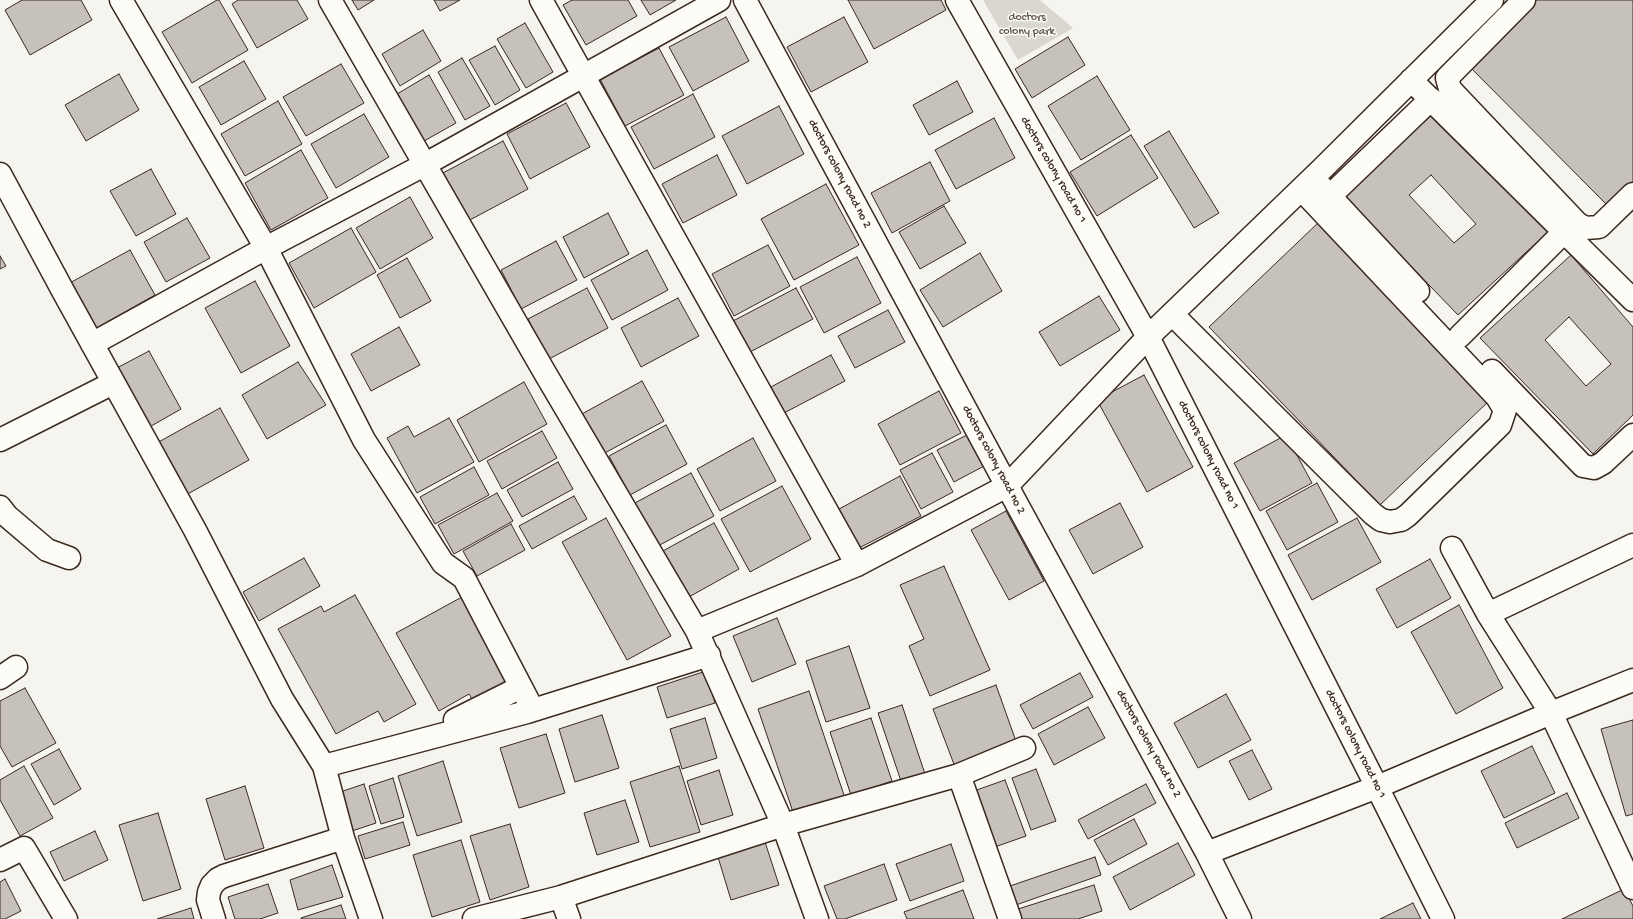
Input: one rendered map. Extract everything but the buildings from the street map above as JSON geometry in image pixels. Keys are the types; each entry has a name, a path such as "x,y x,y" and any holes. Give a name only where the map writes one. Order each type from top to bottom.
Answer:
{"street":[{"path":"121,0 266,248 364,440 443,563 464,578 533,710"},
{"path":"330,0 424,165 697,631 784,825 817,919"},
{"path":"541,0 857,565"},
{"path":"92,344 266,248 424,165 719,0"},
{"name":"doctors colony road no 2","path":"745,0 1207,853 1240,919"},
{"name":"doctors colony road no 1","path":"957,0 1148,337 1378,787 1443,919"},
{"path":"697,631 857,565 1007,486 1148,337 1307,183 1492,0"},
{"path":"1524,0 1447,78 1450,89 1577,223 1585,228 1600,227 1633,194"},
{"path":"1411,80 1633,300"},
{"path":"1330,196 1431,100"},
{"path":"0,174 113,383 195,530 282,699 324,766 343,838 371,919"},
{"path":"1172,314 1373,514 1381,520 1390,522 1401,520 1408,516 1500,425 1504,410 1497,397 1307,183"},
{"path":"1307,183 1330,196 1583,466 1594,468 1602,463 1633,435"},
{"path":"1460,336 1564,232"},
{"path":"0,440 113,383"},
{"path":"0,507 17,525 47,550 70,558"},
{"path":"1488,614 1633,545"},
{"path":"1452,548 1488,614 1551,713 1633,888"},
{"path":"455,720 488,713 533,710 709,655"},
{"path":"1207,853 1378,787 1551,713 1633,680"},
{"path":"324,766 488,713 521,688"},
{"path":"474,919 561,897 784,825 960,775 1024,748"},
{"path":"960,775 1010,919"},
{"path":"214,919 208,900 212,885 218,879 343,838"},
{"path":"0,860 24,848 66,919"},
{"path":"561,897 569,919"}],"green space":[{"name":"doctors colony park","path":"983,0 1040,0 1073,28 1018,60"}]}
